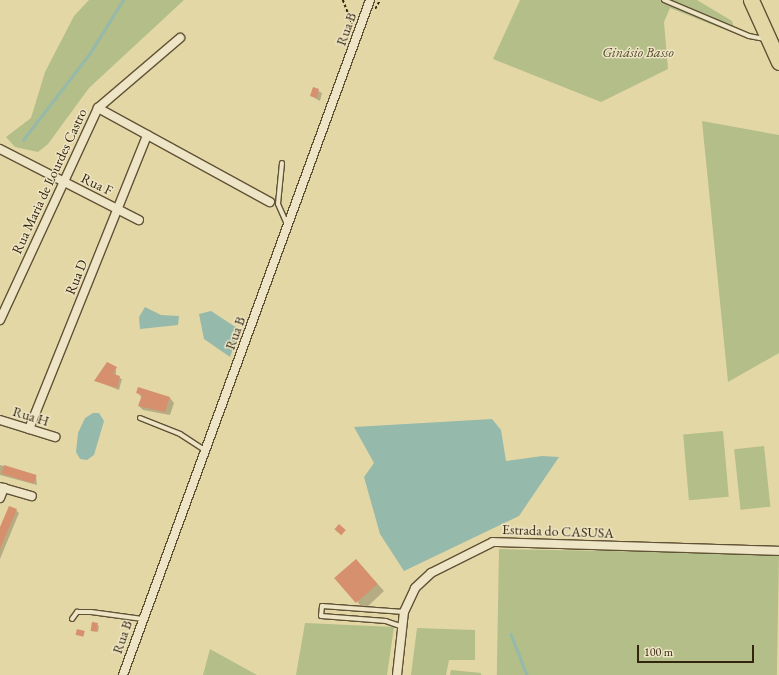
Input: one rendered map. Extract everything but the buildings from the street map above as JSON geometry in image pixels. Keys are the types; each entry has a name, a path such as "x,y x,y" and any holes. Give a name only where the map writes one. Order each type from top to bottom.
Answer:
{"highway":[{"path":"751,0 779,62"}],"street":[{"name":"Rua B","path":"123,675 370,0"},
{"name":"Rua Maria de Lourdes Castro","path":"0,319 98,108 180,38"},
{"path":"98,108 270,202"},
{"name":"Rua D","path":"30,428 147,135"},
{"name":"Rua F","path":"0,149 139,220"},
{"name":"Rua H","path":"0,420 30,428 55,437"},
{"path":"0,498 2,487 32,496"},
{"name":"Estrada do CASUSA","path":"397,675 404,612 422,579 493,542 779,551"}],"lane":[{"path":"664,0 749,36 769,39"},
{"path":"282,163 278,204 288,225"},
{"path":"140,418 180,434 206,451"},
{"path":"403,627 386,621 321,616 322,606 404,612"},
{"path":"386,621 387,610"},
{"path":"72,619 77,612 91,612 143,619"}],"path":[{"path":"344,0 356,37"}],"green space":[{"path":"89,0 184,0 89,88 48,144 38,152 15,147 6,137 31,118 45,72 74,16"},
{"name":"Ginásio Basso","path":"520,0 697,0 732,21 736,34 670,8 664,22 668,69 601,102 493,59"},
{"path":"702,121 779,135 779,353 728,382"},
{"path":"723,431 729,497 689,500 683,434"},
{"path":"764,446 770,507 741,510 734,449"},
{"path":"499,549 779,554 777,675 497,675"},
{"path":"305,623 394,627 387,675 296,675"},
{"path":"417,628 475,630 475,660 449,660 446,675 411,675"},
{"path":"210,649 257,675 203,675"},
{"path":"451,670 481,673 481,675 450,675"}],"shaded area":[{"path":"145,307 161,315 179,316 178,325 140,329 139,317"},
{"path":"211,311 240,330 230,357 204,339 199,314"},
{"path":"93,413 99,413 104,421 94,455 87,460 80,459 76,452 78,433 85,418"},
{"path":"492,419 501,430 506,461 542,456 559,457 519,516 404,571 380,534 364,477 374,463 354,427"}],"waterway":[{"path":"23,140 90,53 123,0"},
{"path":"511,634 527,675"}]}
